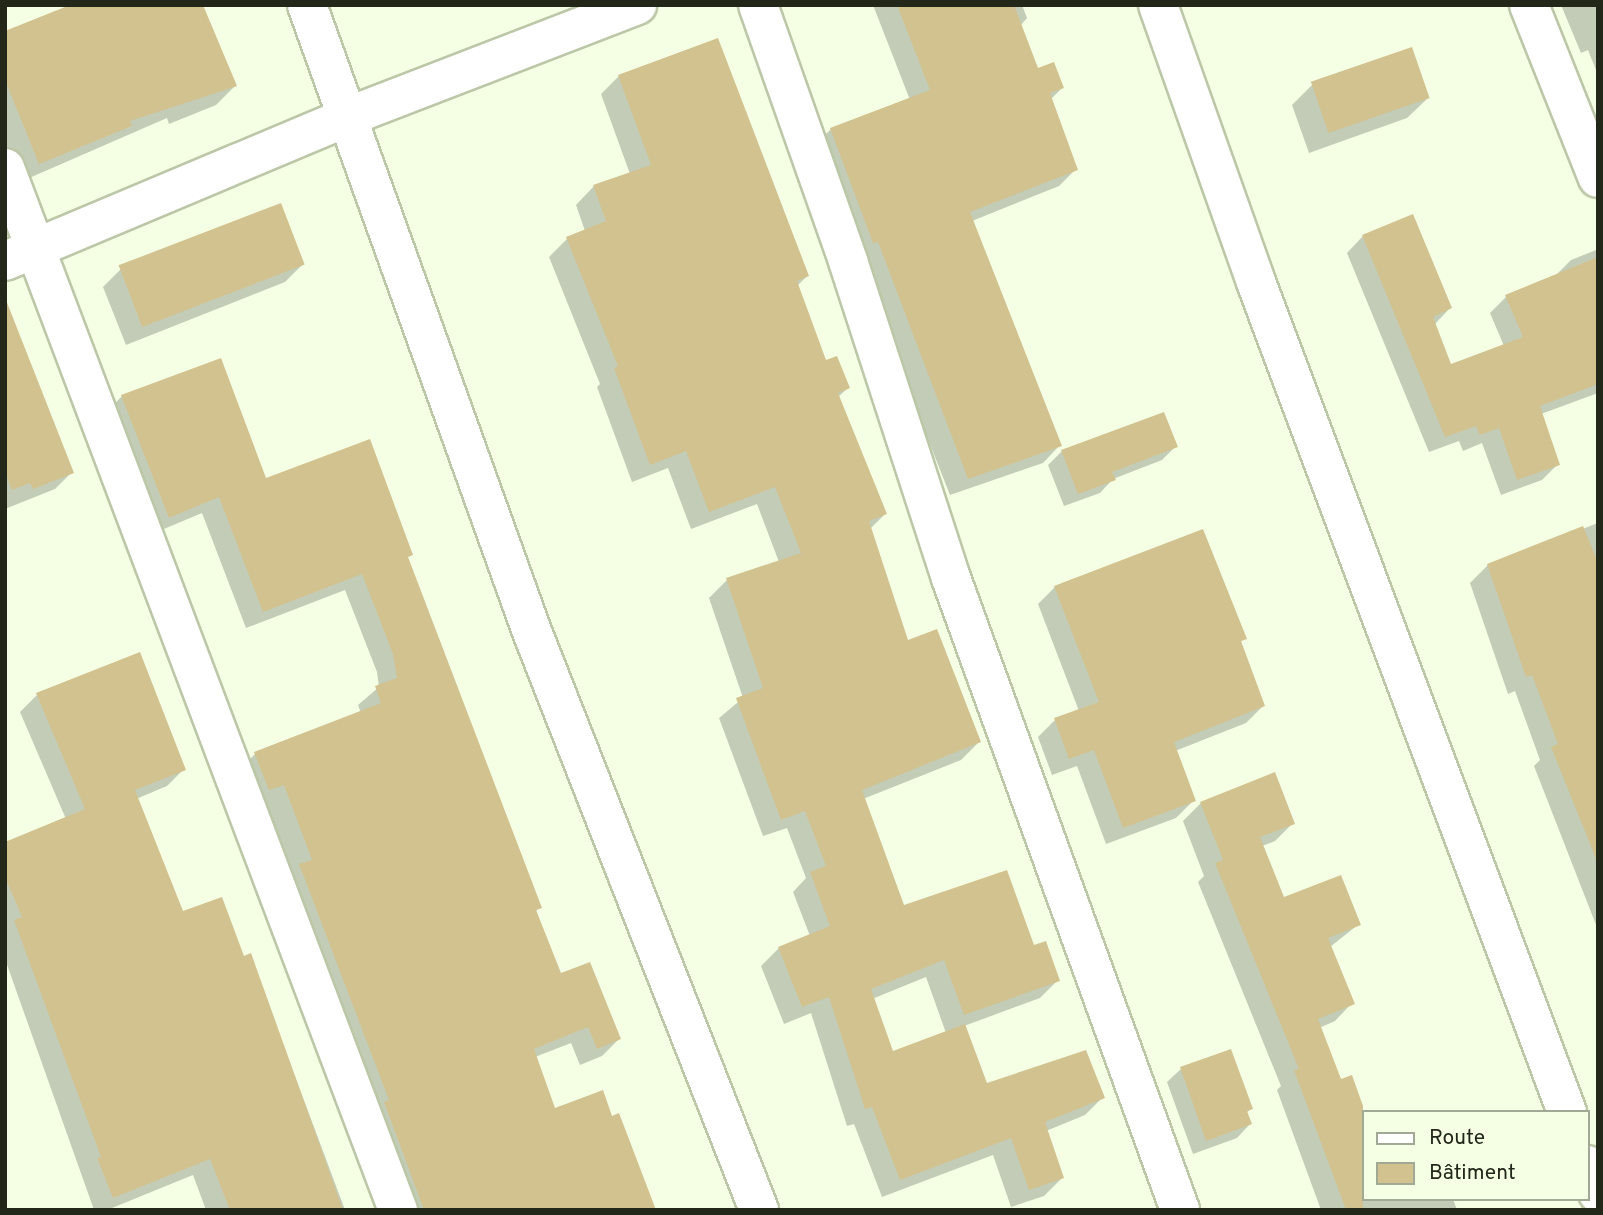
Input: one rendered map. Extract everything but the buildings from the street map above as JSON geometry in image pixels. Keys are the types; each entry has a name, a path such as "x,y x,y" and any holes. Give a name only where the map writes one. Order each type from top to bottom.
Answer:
{"street":[{"path":"307,5 522,605 759,1210"},
{"path":"21,255 347,117 637,5"},
{"path":"758,5 848,261 951,578 1180,1210"},
{"path":"1158,5 1261,295 1566,1110"},
{"path":"1529,5 1598,177"},
{"path":"5,168 21,255 398,1210"},
{"path":"1589,1170 1598,1193"}]}
